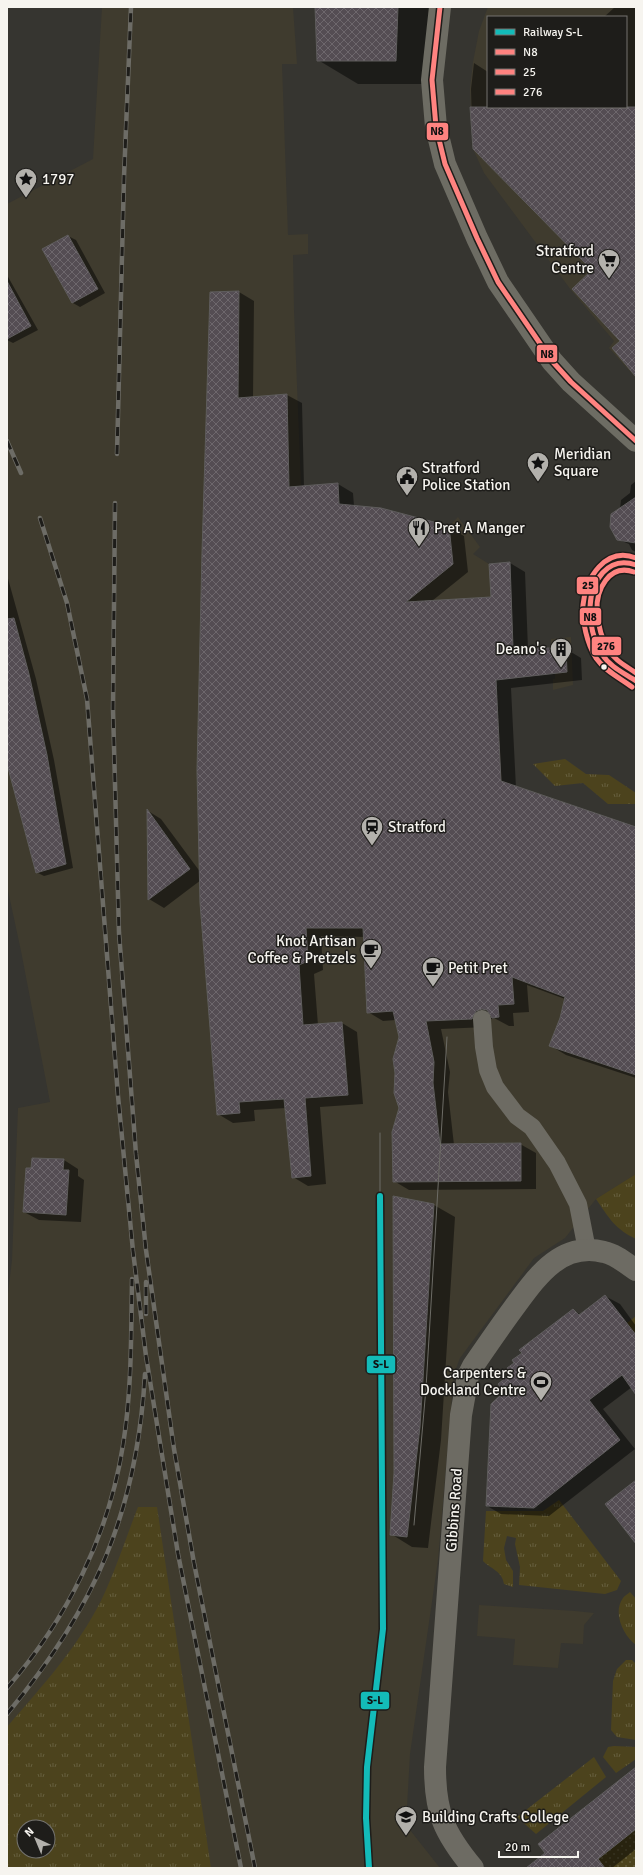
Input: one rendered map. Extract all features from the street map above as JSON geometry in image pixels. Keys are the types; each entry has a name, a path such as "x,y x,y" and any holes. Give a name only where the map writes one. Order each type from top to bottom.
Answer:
{"main road":[{"path":"440,7 432,80 436,127 445,164 477,238 498,282 552,361 571,382 636,441"}],"street":[{"path":"482,1019 484,1047 488,1070 495,1087 517,1116 532,1127 557,1163 578,1204 587,1250"},
{"name":"Gibbins Road","path":"473,1868 456,1848 444,1826 435,1788 435,1767 445,1623 465,1392 468,1376 473,1366 538,1275 557,1260 575,1252 587,1250 606,1252 636,1270"}],"shaded area":[{"path":"102,7 293,7 297,64 282,64 288,235 308,234 308,254 293,255 301,486 338,483 339,504 381,508 449,526 458,517 480,547 473,554 489,564 502,781 636,827 636,1174 596,1199 565,1238 534,1258 460,1358 454,1374 438,1560 410,1754 406,1825 440,1868 7,1868 7,1302 12,1260 18,1108 50,1102 7,886 7,204 93,159"},
{"path":"488,7 636,7 636,378 609,348 614,341 571,290 484,173 473,149 470,89 479,31"},
{"path":"571,637 573,685 553,690 553,679 555,679 555,660 551,660 551,639"},
{"path":"479,1605 594,1613 584,1625 583,1644 561,1643 558,1668 513,1665 515,1639 477,1636"}],"green space":[{"path":"565,759 586,774 609,775 636,793 636,804 608,804 583,783 555,786 533,764"},
{"path":"636,1174 636,1239 618,1227 596,1199"},
{"path":"636,1316 636,1335 627,1323"},
{"path":"559,1500 621,1581 617,1590 605,1594 519,1585 520,1567 515,1544 516,1538 507,1536 504,1548 506,1560 513,1571 513,1587 504,1584 499,1573 483,1561 486,1511 543,1511"},
{"path":"138,1507 157,1507 211,1868 7,1868 7,1727 61,1662 86,1627 106,1590"},
{"path":"630,1592 636,1599 636,1645 627,1636 619,1617 620,1604 624,1597"},
{"path":"626,1660 632,1660 636,1664 636,1740 617,1737 611,1730 613,1681 617,1669"},
{"path":"608,1747 636,1747 636,1759 616,1773 603,1757"},
{"path":"594,1757 606,1777 536,1834 517,1817"},
{"path":"636,1829 636,1868 605,1868 598,1859"}],"building":[{"path":"315,7 398,7 396,61 317,61"},
{"path":"470,107 636,107 636,377 612,348 620,341 572,289 592,270 473,149"},
{"path":"68,235 98,289 72,303 42,249"},
{"path":"7,281 31,326 7,339"},
{"path":"239,291 238,398 287,394 289,487 338,483 339,504 381,508 449,526 453,564 406,602 491,597 489,564 510,562 513,648 566,648 567,672 496,680 501,781 636,827 636,1075 549,1046 560,1018 565,997 512,977 514,1004 498,1005 499,1017 492,1018 487,1010 482,1009 476,1011 472,1019 426,1021 434,1062 433,1083 440,1144 521,1143 521,1181 393,1182 392,1132 399,1108 394,1093 395,1073 393,1059 399,1037 393,1011 367,1013 363,928 306,928 308,961 299,965 303,1025 342,1022 348,1095 305,1098 311,1176 292,1178 284,1099 239,1102 240,1113 217,1115 200,903 197,771 202,552 210,292"},
{"path":"636,497 636,543 617,540 610,527 611,514"},
{"path":"14,618 29,674 47,755 66,864 36,873 7,764 7,619"},
{"path":"147,809 190,869 148,900"},
{"path":"32,1158 64,1159 63,1170 69,1170 66,1215 23,1212 26,1168 31,1168"},
{"path":"393,1196 434,1204 420,1427 407,1537 390,1535 394,1473"},
{"name":"Carpenters & Dockland Centre","path":"605,1295 636,1335 636,1395 622,1375 589,1400 620,1440 534,1508 486,1506 491,1404 504,1392 498,1384 510,1374 507,1368 514,1363 512,1360 522,1353 519,1350 573,1309 579,1315"},
{"path":"636,1480 636,1544 605,1504"},
{"path":"636,1767 636,1829 598,1859 605,1868 526,1868 545,1853 538,1844"}],"tram line":[{"path":"414,1525 426,1388 447,1037"},
{"path":"380,1133 380,1196"}],"railway":[{"path":"117,454 124,177 131,7"},
{"path":"7,441 21,473"},
{"path":"115,503 113,709 119,933 136,1154 146,1250 174,1449 194,1563 255,1868"},
{"path":"40,518 67,603 87,699 118,1096 133,1251 146,1356 178,1554 241,1868"},
{"path":"7,1688 29,1661 66,1605 96,1543 107,1511 116,1478 126,1424 130,1362 132,1279"},
{"path":"146,1282 146,1314"},
{"path":"7,1714 38,1675 65,1636 87,1596 106,1556 121,1514 132,1470 140,1424 145,1374"}],"rail line":[{"name":"S-L","path":"369,1868 366,1818 367,1767 383,1629 380,1196"}],"transit line":[{"name":"N8","path":"440,7 432,80 436,127 445,164 477,238 498,282 552,361 571,382 636,441"},
{"name":"25","path":"632,687 608,671 596,658 590,646 586,632 583,618 583,605 588,585 599,567 607,560 615,556 625,555 636,558"},
{"name":"N8","path":"636,565 626,563 617,564 609,567 603,572 594,588 590,607 591,625 594,638 605,659 636,681"},
{"name":"276","path":"634,572 625,570 618,571 606,580 599,595 597,611 600,630 608,649 617,660 636,673"}],"place":[{"name":"1797","path":"26,198"},
{"name":"Stratford Centre","path":"609,280"},
{"name":"Meridian Square","path":"538,482"},
{"name":"Stratford Police Station","path":"407,496"},
{"name":"Pret A Manger","path":"419,548"},
{"name":"Deano's","path":"561,668"},
{"name":"Stratford","path":"372,846"},
{"name":"Knot Artisan Coffee & Pretzels","path":"371,970"},
{"name":"Petit Pret","path":"433,988"},
{"name":"Carpenters & Dockland Centre","path":"541,1402"},
{"name":"Building Crafts College","path":"406,1836"}]}
